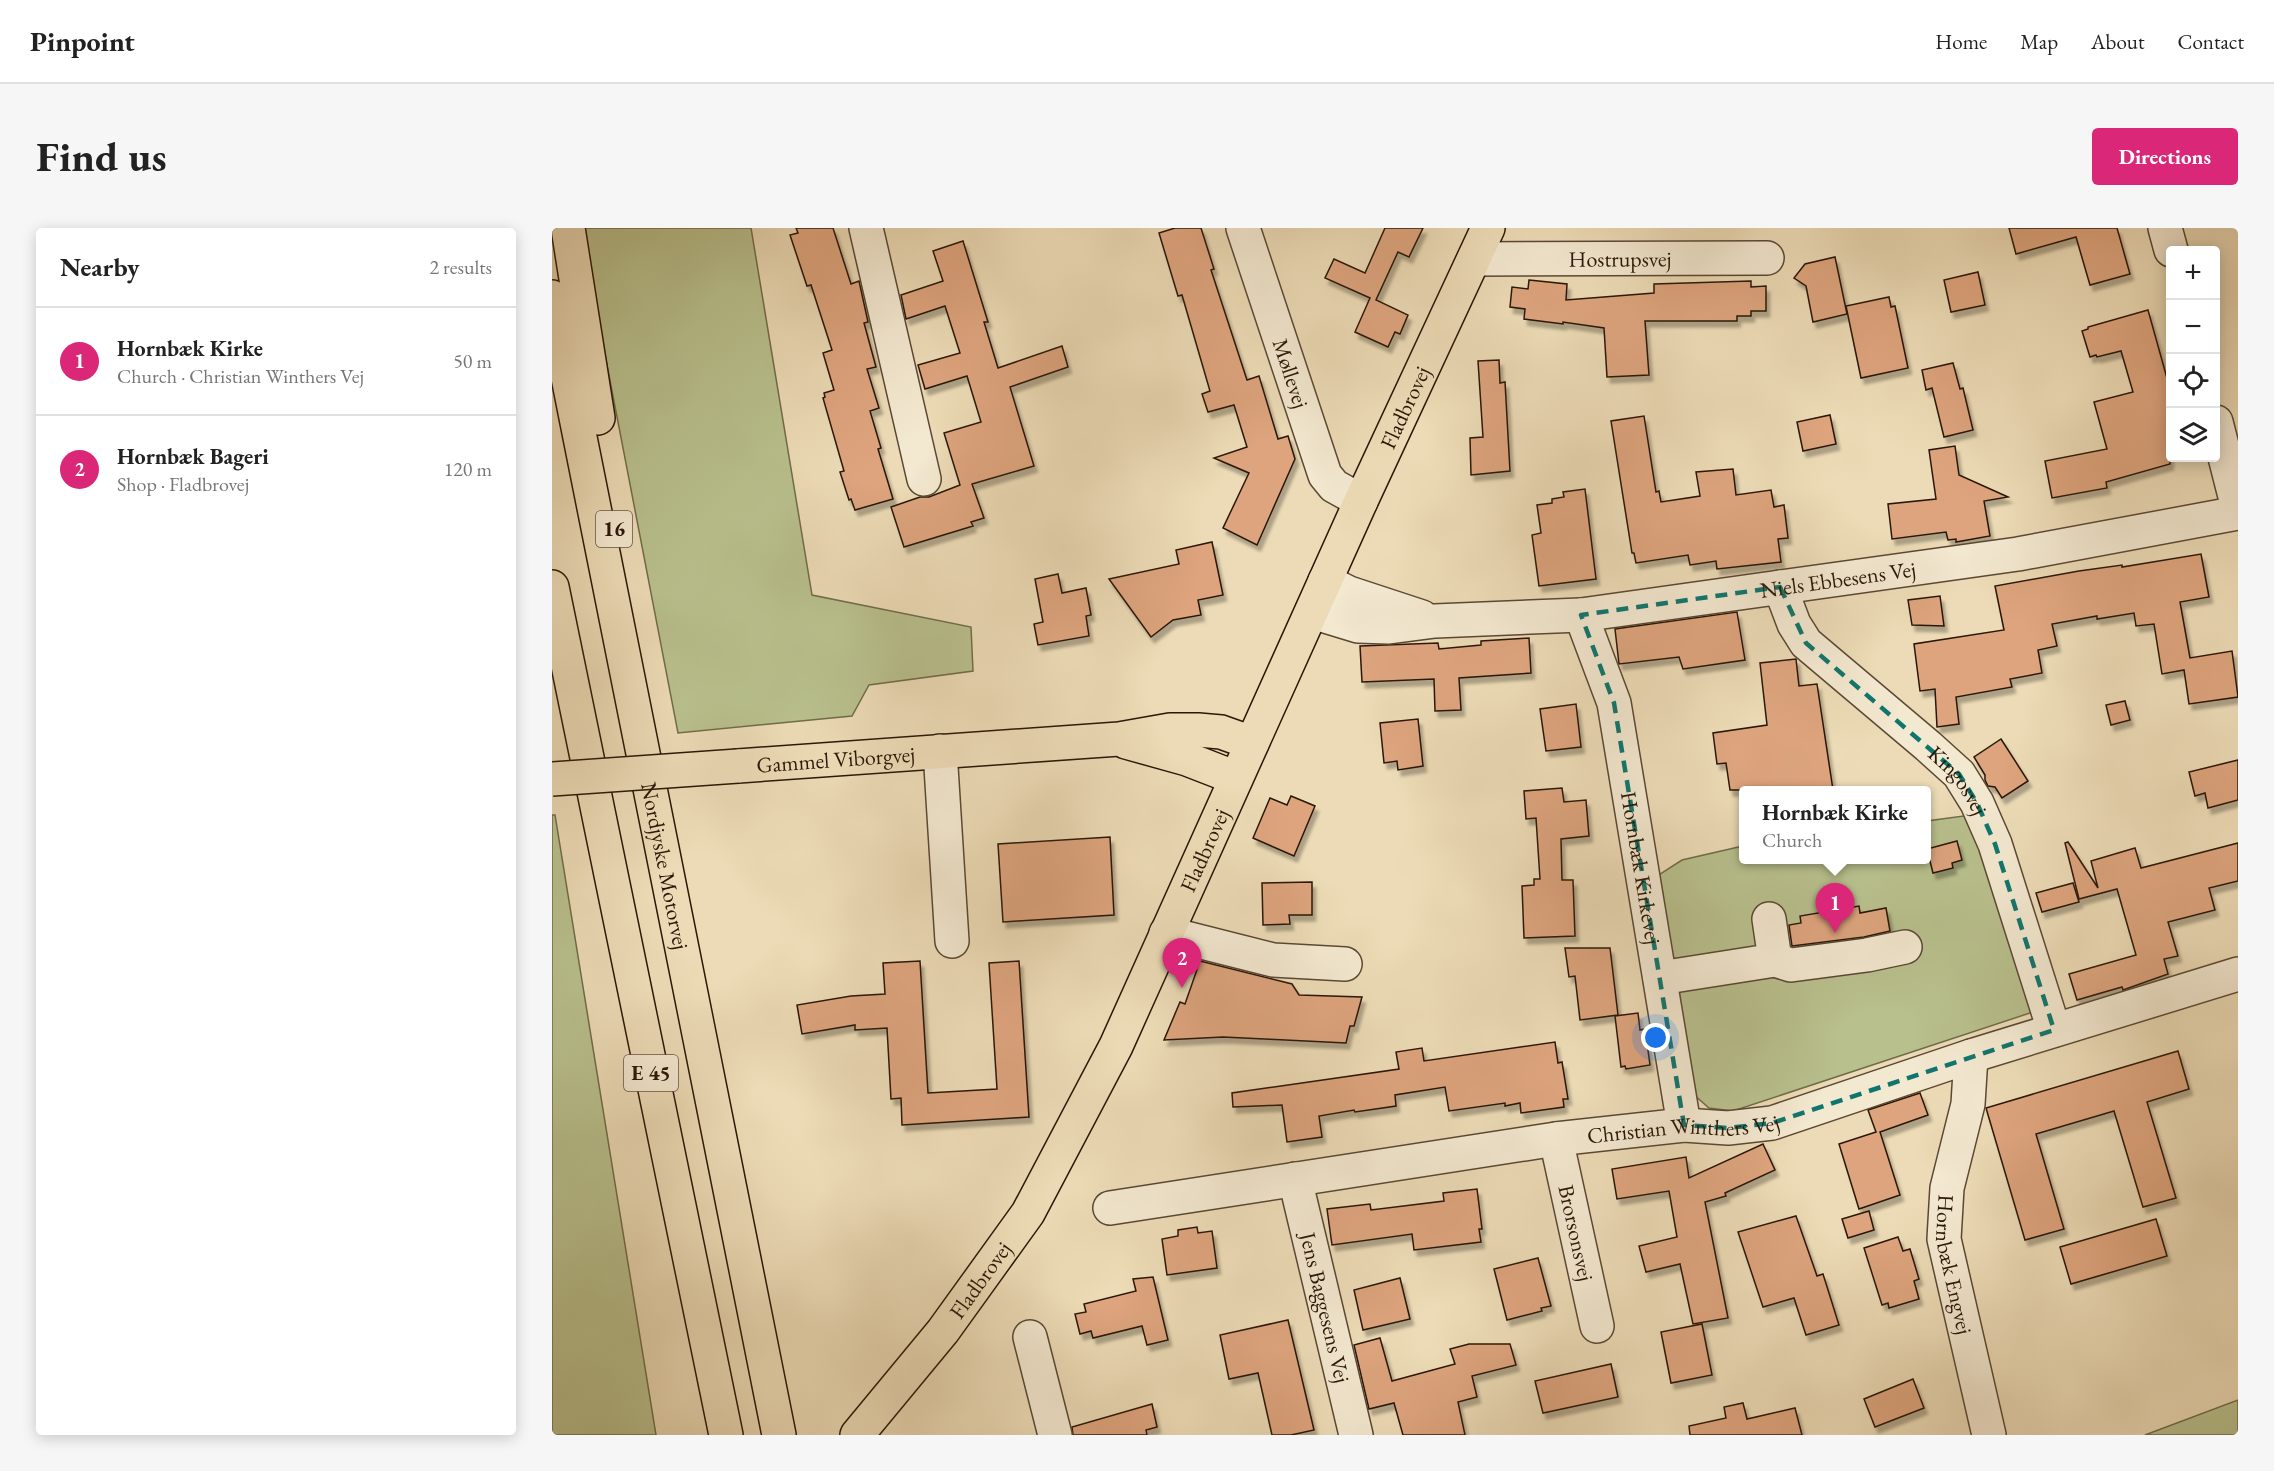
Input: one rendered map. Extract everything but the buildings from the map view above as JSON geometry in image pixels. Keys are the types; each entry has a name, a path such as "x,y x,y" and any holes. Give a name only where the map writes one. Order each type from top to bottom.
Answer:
{"main road":[{"name":"16","path":"568,228 603,451 657,830"},
{"name":"Fladbrovej","path":"861,1430 943,1331 1028,1213 1116,1046 1361,501 1488,228"},
{"name":"Nordjyske Motorvej","path":"552,297 779,1435"},
{"name":"E 45","path":"552,587 726,1435"},
{"path":"552,609 576,710"},
{"name":"Gammel Viborgvej","path":"552,779 1119,740 1170,730 1221,732 1252,743"},
{"name":"Gammel Viborgvej","path":"1119,740 1187,759 1236,778"}],"street":[{"path":"866,228 924,479"},
{"name":"Møllevej","path":"1243,228 1325,476 1334,486 1361,501"},
{"path":"2165,228 2169,246"},
{"name":"Hostrupsvej","path":"1474,259 1767,258"},
{"path":"2220,438 2238,508"},
{"name":"Niels Ebbesens Vej","path":"1312,612 1358,626 1389,627 1435,621 1581,615 2018,554 2238,513"},
{"name":"Niels Ebbesens Vej","path":"1325,581 1392,608 1435,621"},
{"name":"Kingosvej","path":"1780,586 1794,624 1806,643 1959,774 1977,803 1995,844 2054,1030"},
{"name":"Hornbæk Kirkevej","path":"1581,615 1614,703 1684,1125"},
{"path":"940,751 952,941"},
{"path":"1769,919 1775,960"},
{"path":"1166,933 1272,960 1346,964"},
{"path":"1660,978 1775,960 1791,966 1868,955 1905,947"},
{"name":"Christian Winthers Vej","path":"1110,1208 1556,1139 1684,1125 1728,1128 1772,1123 1971,1056 2238,974"},
{"name":"Hornbæk Engvej","path":"1971,1056 1968,1104 1947,1188 1944,1239 1989,1435"},
{"name":"Brorsonsvej","path":"1556,1139 1597,1326"},
{"name":"Jens Baggesens Vej","path":"1295,1179 1356,1435"},
{"path":"1030,1337 1055,1435"}],"highlighted area":[{"path":"1780,587 1806,643 1959,774 1977,803 1995,844 2054,1030 1772,1123 1728,1128 1684,1125 1614,703 1581,615"}],"green space":[{"path":"584,228 751,228 812,595 971,627 973,671 869,685 852,716 678,733 585,251"},
{"path":"552,815 555,815 656,1435 552,1435"},
{"path":"1971,815 2033,1012 1733,1111 1709,1108 1692,1093 1657,876 1682,860 1739,847 1739,864 1931,864 1931,820"},
{"path":"2238,1400 2238,1435 2145,1435"}],"place":[{"name":"Hornbæk Kirke","path":"1835,933"},
{"name":"Hornbæk Bageri","path":"1182,988"}]}
